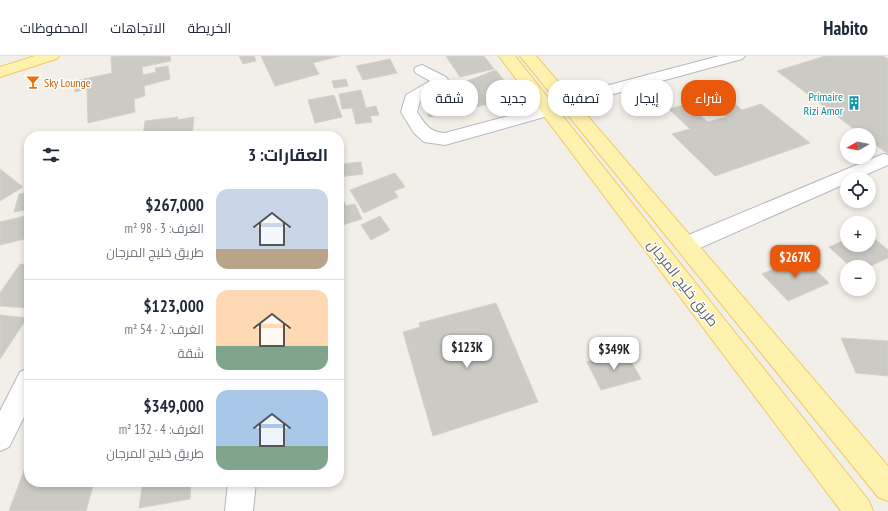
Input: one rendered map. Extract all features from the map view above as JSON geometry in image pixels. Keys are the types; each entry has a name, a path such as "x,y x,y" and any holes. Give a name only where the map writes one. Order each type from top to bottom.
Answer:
{"main road":[{"path":"0,59 12,56"},
{"path":"0,72 51,56"},
{"name":"طريق خليج المرجان","path":"507,56 548,97"},
{"name":"طريق خليج المرجان","path":"528,56 548,90"},
{"name":"طريق خليج المرجان","path":"564,116 697,300 859,511"},
{"name":"طريق خليج المرجان","path":"566,116 686,245 888,487"},
{"path":"697,300 723,290"}],"street":[{"path":"613,90 737,56"},
{"path":"422,70 440,80 437,84 412,99 409,112 420,129 430,138 445,138 548,109"},
{"path":"686,245 883,160"},
{"path":"0,438 24,390"},
{"path":"239,511 241,487"}],"building":[{"path":"170,56 171,61 142,67 143,75 156,72 155,68 168,66 170,79 144,86 145,96 134,99 135,112 88,123 87,89 75,92 75,81 112,73 111,57"},
{"path":"239,56 254,56 256,61 243,64"},
{"path":"261,56 340,56 313,63 319,74 275,86"},
{"path":"446,56 484,56 494,69 460,77"},
{"name":"Primaire Rizi Amor","path":"825,56 883,56 888,59 888,154 876,145 876,128 853,128 777,71"},
{"path":"390,59 397,73 363,80 356,66"},
{"path":"496,70 504,80 486,80 486,105 478,106 478,80 470,80"},
{"path":"346,79 348,86 334,88 332,81"},
{"path":"361,90 366,108 376,106 379,115 370,116 372,122 356,124 352,108 342,109 339,94"},
{"path":"334,95 342,117 315,123 308,100"},
{"path":"761,104 810,143 715,176 672,134 690,129 673,113 673,108 681,106 681,116 701,116 708,122 726,117 725,116 736,116 736,105 742,110"},
{"path":"178,117 177,120 194,117 193,131 144,131 145,121"},
{"path":"361,162 363,174 344,176 344,164"},
{"path":"0,169 23,187 0,201"},
{"path":"395,173 405,187 394,191 398,197 364,213 350,190"},
{"path":"24,193 24,210 14,212 19,194"},
{"path":"344,202 346,206 355,204 362,219 344,224"},
{"path":"24,216 24,239 0,245 0,222"},
{"path":"380,216 390,230 371,240 361,225"},
{"path":"876,240 888,250 888,258 876,263 876,260 843,260 829,247 840,242 840,252 876,252"},
{"path":"802,257 829,283 788,301 762,274"},
{"path":"20,264 24,264 24,308 0,306 0,293"},
{"path":"496,303 538,402 433,436 403,332 420,327 419,323"},
{"path":"0,315 24,318 24,323 0,359"},
{"path":"841,338 888,341 888,376 856,373"},
{"path":"625,351 641,379 601,390 587,362"},
{"path":"24,470 24,487 93,487 86,511 9,511"},
{"path":"142,487 191,487 190,499 139,508"}],"place":[{"name":"Sky Lounge","path":"33,82"},
{"name":"Primaire Rizi Amor","path":"854,103"}]}
